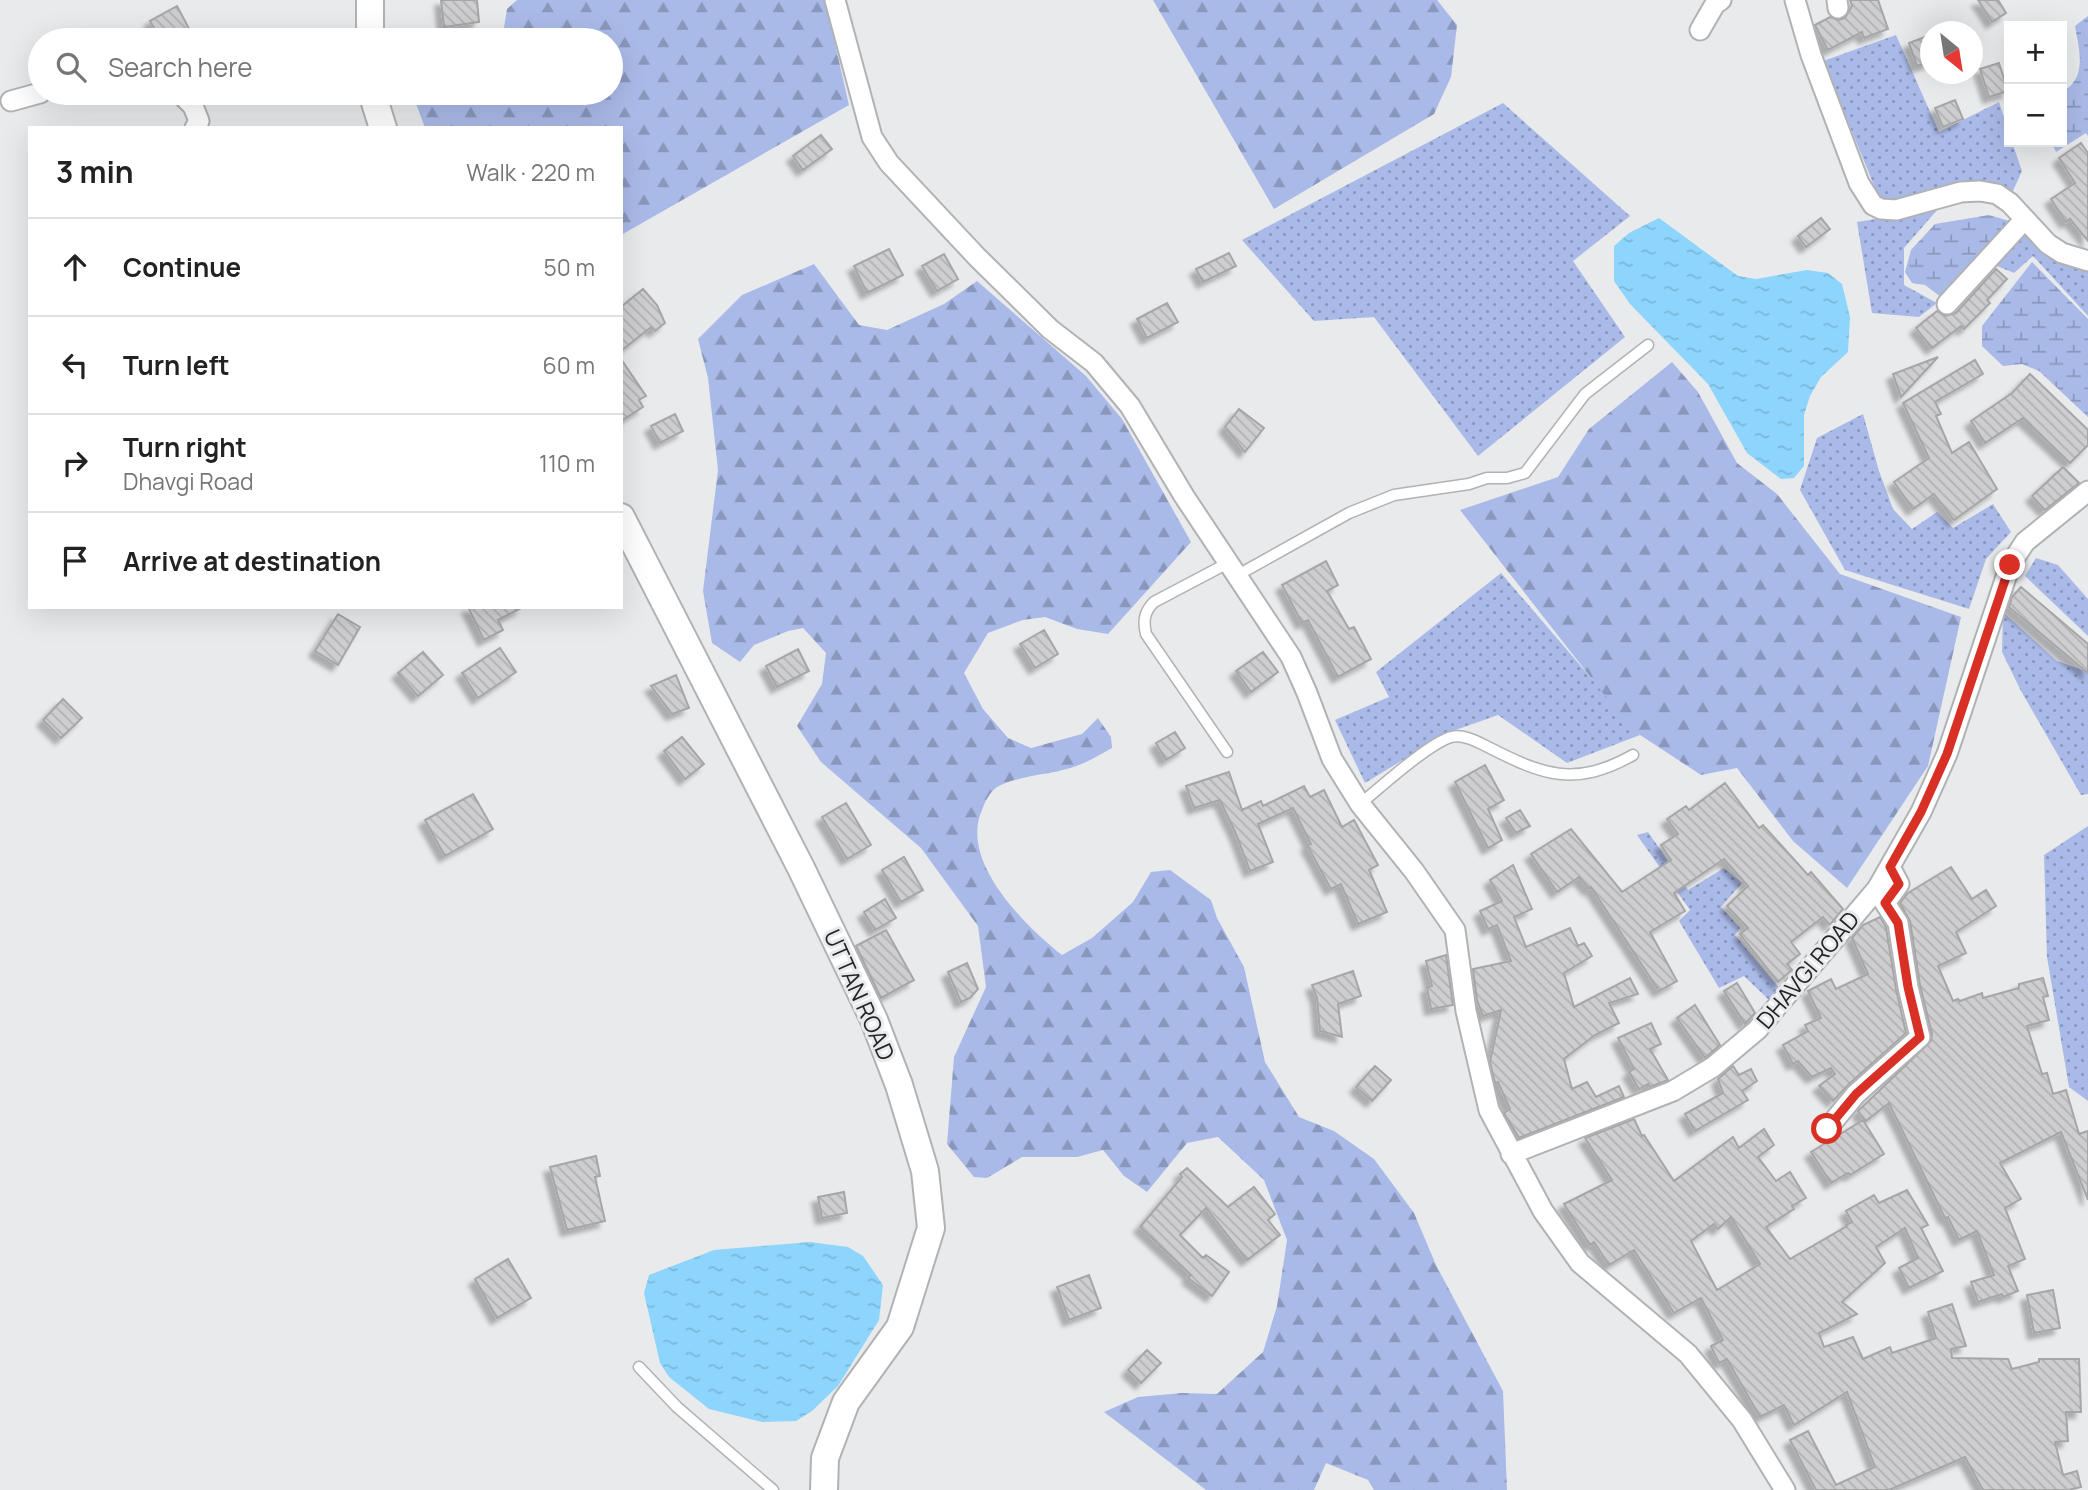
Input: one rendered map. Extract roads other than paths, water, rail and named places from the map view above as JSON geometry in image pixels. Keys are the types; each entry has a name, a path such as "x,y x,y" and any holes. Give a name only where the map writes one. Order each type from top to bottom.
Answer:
{"main road":[{"path":"370,0 370,28"},
{"path":"376,105 382,126"},
{"name":"UTTAN ROAD","path":"623,521 801,868 874,1020 899,1085 925,1171 931,1228 900,1327 846,1402 825,1458 824,1490"}],"street":[{"path":"835,0 873,136 889,163 977,257 1050,329 1094,363 1130,406 1232,569 1291,657 1332,760 1360,804 1414,871 1455,930 1466,1011 1489,1110 1543,1210 1580,1263 1688,1354 1742,1420 1785,1490"},
{"path":"1795,0 1811,55 1859,183 1872,205 1896,210 1961,192 1997,194 2055,249 2088,261"},
{"path":"1700,30 1716,1"},
{"path":"6,97 28,94"},
{"path":"192,105 199,121 196,126"},
{"path":"1947,304 2025,219"},
{"name":"DHAVGI ROAD","path":"1511,1154 1673,1091 1713,1067 1757,1030 1877,889 1921,812 1947,754 2010,565 2025,542 2088,491"},
{"path":"1827,1129 1856,1094 1920,1037 1908,987 1898,923 1885,903 1899,884 1890,867"}],"lane":[{"path":"1227,752 1146,634 1143,622 1147,610 1154,602 1385,498 1525,473 1585,394 1648,345"},
{"path":"1360,804 1438,742 1454,736 1471,738 1521,764 1553,775 1579,775 1610,768 1633,755"},
{"path":"639,1367 677,1407 773,1490"}],"water":[{"path":"1659,218 1738,276 1756,279 1807,270 1828,273 1842,284 1850,317 1848,352 1821,377 1810,396 1804,415 1804,466 1794,478 1781,479 1747,453 1708,384 1630,304 1614,281 1614,246 1629,233"},
{"path":"810,1242 848,1247 863,1256 883,1285 879,1320 838,1386 812,1411 796,1421 762,1422 709,1409 669,1377 660,1363 644,1293 649,1275 714,1250"}]}
